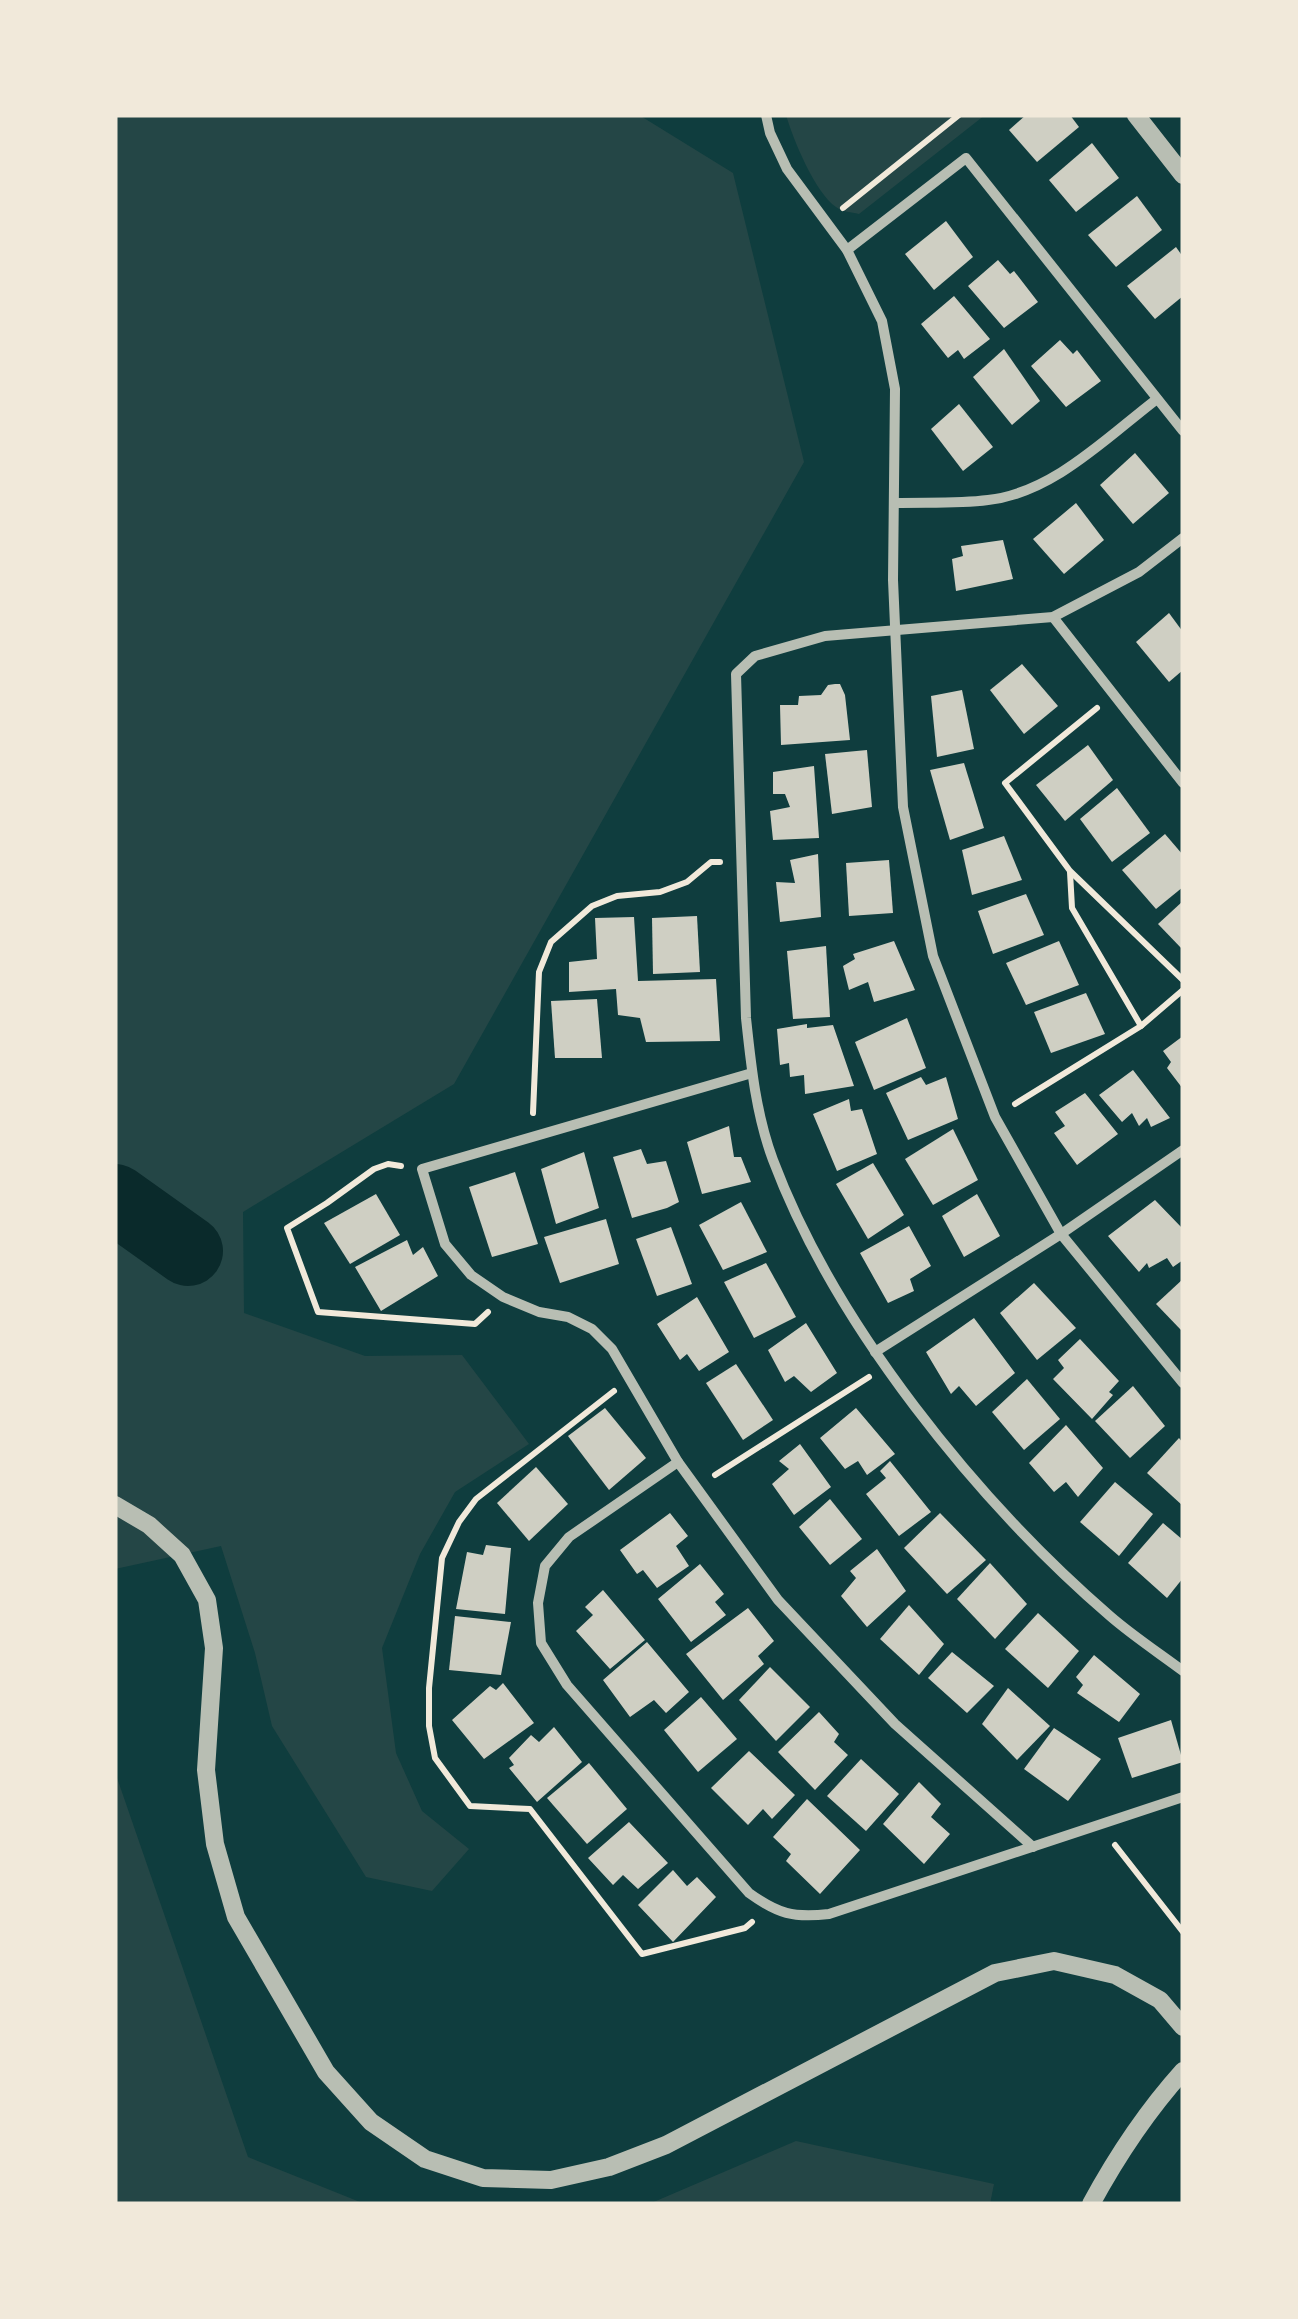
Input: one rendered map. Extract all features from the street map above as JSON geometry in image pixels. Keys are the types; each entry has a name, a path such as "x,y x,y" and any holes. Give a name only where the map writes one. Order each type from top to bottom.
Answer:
{"street":[{"path":"766,115 787,169 847,250 882,321 894,389 894,631 903,807 933,956 995,1116 1061,1234 1183,1383"},
{"path":"1136,115 1183,175"},
{"path":"847,250 966,158 1183,431"},
{"path":"895,503 990,500 1023,492 1054,478 1157,399"},
{"path":"1183,538 1139,572 1053,617 826,636 755,656 736,674 746,1018 752,1073 772,1158 812,1246 875,1352 956,1458 1031,1541 1111,1617 1183,1671"},
{"path":"1053,617 1183,784"},
{"path":"752,1073 422,1170 446,1244 472,1275 503,1297 539,1312 568,1317 592,1329 612,1349 678,1462 778,1600 896,1724 1032,1847"},
{"path":"875,1352 1061,1234 1183,1150"},
{"path":"678,1462 569,1537 545,1566 538,1603 542,1643 567,1685 749,1894 770,1908 802,1917 829,1914 1183,1797"},
{"path":"115,1505 150,1525 182,1555 208,1600 214,1648 206,1770 214,1844 236,1917 326,2072 372,2122 425,2160 483,2178 551,2180 610,2167 666,2145 995,1973 1054,1961 1115,1975 1160,2000 1183,2027"},
{"path":"1091,2204 1124,2146 1183,2070"}],"path":[{"path":"826,222 959,115"},
{"path":"1114,695 1006,782 1070,870 1183,980"},
{"path":"532,1137 538,972 551,942 592,906 617,896 660,892 686,882 711,862 742,862"},
{"path":"1070,870 1072,908 1141,1026"},
{"path":"995,1116 1141,1026 1183,990"},
{"path":"422,1170 388,1164 374,1169 288,1228 318,1312 475,1324 503,1297"},
{"path":"697,1487 886,1366"},
{"path":"630,1378 476,1499 459,1522 442,1558 429,1688 429,1726 435,1758 470,1806 530,1810 642,1954 745,1928 770,1908"},
{"path":"1099,1824 1183,1932"}],"shaded area":[{"path":"115,115 639,115 733,173 804,462 454,1084 243,1212 244,1313 365,1356 462,1355 529,1444 455,1492 420,1554 382,1648 396,1753 422,1811 469,1849 432,1891 366,1877 272,1726 255,1653 221,1546 115,1569"},
{"path":"786,115 985,115 859,214 839,209 820,190 799,151"},
{"path":"115,1772 248,2157 365,2204 115,2204"},
{"path":"796,2141 994,2184 990,2204 649,2204"}],"building":[{"path":"1026,115 1070,115 1079,127 1037,162 1009,130"},
{"path":"1092,143 1119,178 1076,212 1049,180"},
{"path":"1137,196 1162,230 1116,267 1088,235"},
{"path":"946,221 973,257 934,290 905,254"},
{"path":"1176,247 1183,257 1183,296 1155,319 1127,286"},
{"path":"998,260 1010,274 1014,271 1038,302 1004,328 968,286"},
{"path":"954,296 990,339 964,359 958,350 948,358 921,324"},
{"path":"1060,340 1073,354 1077,350 1101,381 1066,407 1031,366"},
{"path":"1004,349 1040,401 1012,425 973,377"},
{"path":"959,404 993,447 963,471 931,429"},
{"path":"1135,453 1169,493 1133,524 1100,485"},
{"path":"1076,503 1104,540 1064,574 1033,539"},
{"path":"1003,540 1013,579 956,591 952,559 963,556 961,546"},
{"path":"1169,613 1183,632 1183,670 1169,682 1136,642"},
{"path":"1022,664 1058,706 1024,734 990,690"},
{"path":"840,684 850,740 781,745 780,705 798,705 799,696 821,695 828,685"},
{"path":"962,690 974,749 937,757 931,696"},
{"path":"1088,745 1113,780 1065,821 1036,785"},
{"path":"867,750 872,807 832,814 825,754"},
{"path":"964,763 984,828 950,840 930,770"},
{"path":"814,766 819,838 773,840 770,811 790,807 785,794 773,794 773,772"},
{"path":"1117,788 1150,833 1112,862 1080,819"},
{"path":"1165,834 1183,855 1183,887 1156,909 1122,870"},
{"path":"1004,836 1022,880 972,895 962,850"},
{"path":"818,854 821,917 780,922 776,882 795,883 790,860"},
{"path":"889,860 893,913 849,916 846,863"},
{"path":"1026,894 1044,935 993,954 978,911"},
{"path":"1183,901 1183,950 1158,924"},
{"path":"697,916 700,972 653,974 652,918"},
{"path":"634,917 638,981 716,979 720,1041 646,1042 640,1018 618,1015 616,989 569,992 569,962 597,959 595,918"},
{"path":"894,941 915,990 874,1002 868,982 849,990 843,966 855,959 853,954"},
{"path":"1059,941 1079,985 1026,1005 1006,963"},
{"path":"826,946 830,1017 793,1019 787,951"},
{"path":"1086,993 1105,1034 1051,1053 1034,1012"},
{"path":"597,999 602,1058 555,1058 551,1001"},
{"path":"907,1018 926,1068 874,1090 855,1042"},
{"path":"807,1024 807,1028 833,1025 854,1086 805,1094 804,1075 790,1077 789,1063 780,1065 777,1029"},
{"path":"1183,1036 1183,1089 1167,1068 1171,1062 1163,1051"},
{"path":"1133,1070 1170,1118 1151,1127 1147,1118 1139,1126 1132,1113 1122,1122 1099,1095"},
{"path":"921,1077 926,1085 946,1077 958,1119 908,1140 886,1093"},
{"path":"1085,1093 1118,1134 1077,1165 1054,1133 1065,1126 1055,1112"},
{"path":"849,1099 851,1111 862,1109 877,1154 837,1171 813,1114"},
{"path":"729,1126 734,1157 741,1157 751,1182 702,1194 687,1142"},
{"path":"953,1129 978,1180 933,1205 905,1159"},
{"path":"641,1149 647,1164 666,1161 679,1202 632,1218 613,1157"},
{"path":"584,1152 599,1208 556,1224 541,1169"},
{"path":"873,1163 904,1215 868,1239 836,1184"},
{"path":"515,1172 538,1244 492,1257 469,1187"},
{"path":"376,1194 400,1235 350,1264 324,1223"},
{"path":"977,1194 1000,1236 964,1257 942,1216"},
{"path":"1155,1200 1183,1229 1183,1260 1173,1267 1167,1258 1149,1268 1147,1263 1139,1272 1108,1236"},
{"path":"741,1202 767,1252 723,1270 699,1225"},
{"path":"606,1219 619,1264 560,1283 544,1237"},
{"path":"909,1226 931,1266 910,1279 914,1291 888,1303 860,1253"},
{"path":"671,1227 692,1284 657,1296 636,1239"},
{"path":"407,1240 413,1255 423,1247 438,1276 381,1311 355,1267"},
{"path":"766,1263 796,1317 754,1338 724,1282"},
{"path":"1183,1279 1183,1327 1181,1330 1156,1304"},
{"path":"1034,1283 1076,1328 1037,1360 1000,1313"},
{"path":"697,1297 729,1352 699,1371 687,1354 680,1360 657,1324"},
{"path":"974,1318 1015,1373 976,1406 959,1386 951,1394 926,1352"},
{"path":"806,1323 837,1373 811,1392 794,1376 785,1382 768,1350"},
{"path":"1080,1339 1119,1381 1109,1392 1113,1395 1092,1419 1053,1379 1064,1368 1058,1360"},
{"path":"736,1364 773,1420 743,1440 706,1383"},
{"path":"1027,1379 1060,1419 1024,1450 992,1412"},
{"path":"1133,1386 1165,1426 1130,1458 1095,1421"},
{"path":"605,1408 646,1458 609,1490 568,1436"},
{"path":"856,1408 895,1454 867,1475 858,1461 845,1469 820,1438"},
{"path":"1066,1425 1103,1468 1078,1497 1066,1482 1054,1492 1029,1463"},
{"path":"1179,1438 1183,1443 1183,1506 1147,1473"},
{"path":"800,1444 831,1487 794,1515 772,1484 789,1469 779,1461"},
{"path":"890,1461 931,1512 899,1536 866,1494 886,1478 880,1471"},
{"path":"536,1467 568,1504 529,1541 497,1503"},
{"path":"1115,1482 1153,1514 1119,1556 1080,1522"},
{"path":"830,1499 862,1539 830,1565 799,1527"},
{"path":"670,1513 688,1536 676,1546 689,1566 657,1588 643,1570 637,1574 620,1550"},
{"path":"940,1513 986,1560 947,1594 904,1548"},
{"path":"1163,1523 1183,1540 1183,1578 1167,1598 1128,1563"},
{"path":"486,1545 511,1548 505,1614 456,1609 467,1552 483,1555"},
{"path":"877,1549 906,1591 867,1627 841,1596 856,1578 850,1571"},
{"path":"990,1563 1027,1604 995,1639 957,1599"},
{"path":"700,1564 724,1594 715,1602 726,1615 691,1642 658,1599"},
{"path":"603,1590 645,1640 610,1669 576,1631 593,1615 585,1607"},
{"path":"909,1605 944,1644 919,1675 880,1639"},
{"path":"748,1608 774,1641 758,1656 764,1664 723,1700 686,1654"},
{"path":"1038,1613 1079,1651 1048,1688 1005,1649"},
{"path":"455,1616 511,1622 501,1675 449,1670"},
{"path":"647,1642 689,1692 666,1713 654,1700 630,1717 603,1680"},
{"path":"952,1652 994,1686 967,1713 928,1678"},
{"path":"1094,1655 1140,1694 1119,1722 1077,1693 1083,1685 1076,1677"},
{"path":"770,1667 810,1707 776,1741 739,1700"},
{"path":"503,1683 534,1723 484,1759 452,1720 490,1686 496,1690"},
{"path":"1008,1688 1050,1726 1017,1760 982,1724"},
{"path":"701,1697 737,1739 698,1772 664,1730"},
{"path":"819,1712 839,1734 834,1742 848,1755 815,1790 778,1752"},
{"path":"1171,1720 1183,1762 1132,1778 1118,1738"},
{"path":"554,1727 582,1762 537,1802 509,1768 514,1765 509,1758 531,1735 539,1742"},
{"path":"1054,1728 1101,1759 1068,1801 1024,1769"},
{"path":"749,1751 795,1795 772,1819 763,1809 748,1825 711,1788"},
{"path":"861,1759 899,1794 866,1831 827,1796"},
{"path":"589,1763 627,1809 587,1844 547,1798"},
{"path":"919,1782 941,1804 931,1817 950,1834 924,1864 883,1824"},
{"path":"807,1799 860,1850 820,1894 786,1861 791,1854 773,1837"},
{"path":"629,1822 668,1863 638,1889 623,1875 613,1885 588,1858"},
{"path":"673,1870 687,1886 697,1877 716,1897 673,1942 638,1905"}],"waterway":[{"path":"115,1199 188,1251"}]}
